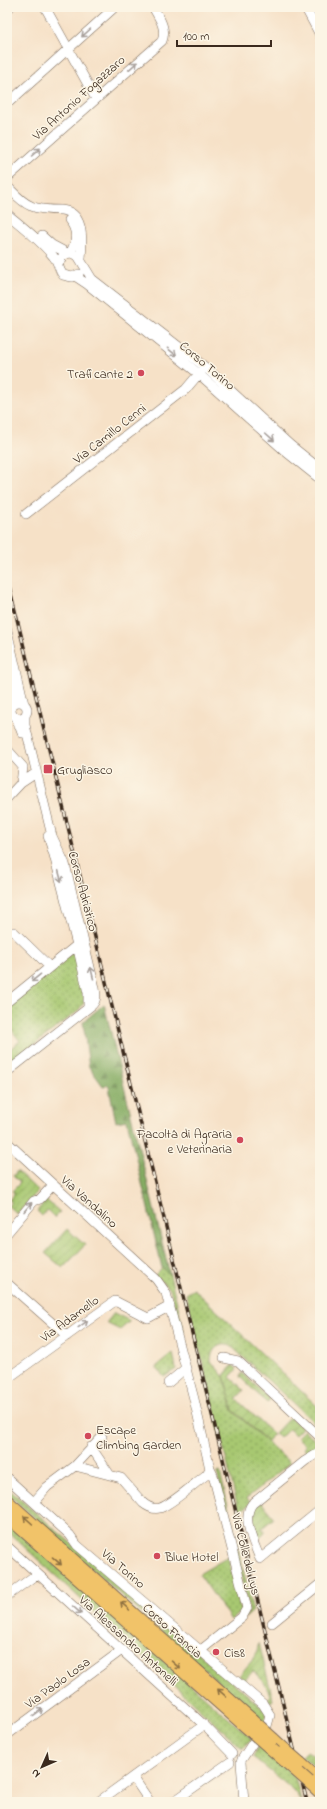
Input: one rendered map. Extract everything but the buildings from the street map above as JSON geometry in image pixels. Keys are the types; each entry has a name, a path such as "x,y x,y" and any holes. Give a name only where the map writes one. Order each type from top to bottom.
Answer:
{"main road":[{"name":"Corso Francia","path":"7,1501 247,1722 306,1768 320,1792"},
{"name":"Corso Francia","path":"7,1516 314,1781"}],"street":[{"path":"45,7 96,99"},
{"path":"7,104 115,7"},
{"name":"Via Antonio Fogazzaro","path":"7,178 162,41 165,34 163,24 153,7"},
{"path":"305,7 320,35"},
{"path":"7,186 30,206 69,213 79,224 82,235 82,262 80,273 75,276"},
{"name":"Corso Torino","path":"7,208 52,245 68,253 74,253 82,262 92,279 320,469"},
{"path":"57,210 68,218 74,227 76,238 68,253 62,257 59,263"},
{"name":"Corso Torino","path":"7,214 48,249 59,263 59,267 63,275 68,277 75,276 88,284 202,370 285,451 320,479"},
{"name":"Via Camillo Cenni","path":"26,514 186,389 202,370"},
{"name":"Corso Adriatico","path":"7,630 24,704 27,710 14,713"},
{"name":"Corso Adriatico","path":"7,660 14,691 14,713 19,722 49,842 54,855 77,944 88,992 88,1008"},
{"name":"Corso Adriatico","path":"14,713 25,725 52,836 65,864 95,988 95,1002 88,1008"},
{"path":"7,749 23,768 22,784"},
{"path":"7,798 33,775"},
{"path":"14,932 50,967"},
{"name":"Corso Adriatico","path":"7,1002 77,944"},
{"path":"7,1072 88,1008"},
{"name":"Via Vandalino","path":"7,1142 156,1279"},
{"path":"7,1233 34,1201 40,1199 53,1185"},
{"name":"Via Colle del Lys","path":"156,1279 166,1293 170,1306 210,1469 213,1475 247,1608 242,1617 201,1650"},
{"path":"7,1283 67,1336"},
{"name":"Via Adamello","path":"7,1379 115,1301 148,1318 170,1306"},
{"path":"224,1358 238,1361 320,1437"},
{"path":"168,1383 186,1368"},
{"path":"34,1502 47,1487 75,1466 91,1447 102,1437"},
{"path":"91,1447 110,1475"},
{"path":"320,1452 296,1469 252,1504 248,1509 247,1514 253,1540 260,1559 320,1510"},
{"path":"75,1466 121,1478 147,1506 155,1508 164,1506 206,1475 210,1469"},
{"name":"Via Torino","path":"7,1478 70,1535 77,1544 263,1704 270,1716 267,1726"},
{"name":"Via Alessandro Antonelli","path":"7,1546 204,1725 236,1760"},
{"path":"7,1596 37,1574"},
{"path":"272,1622 320,1584"},
{"name":"Via Paolo Losa","path":"7,1735 122,1650"},
{"path":"98,1802 204,1725"},
{"path":"173,1802 236,1760 254,1741"},
{"path":"236,1760 242,1785 244,1802"},
{"path":"133,1778 150,1802"}],"green space":[{"path":"75,950 85,992 84,1003 77,1012 7,1065 7,1051 20,1041 7,1024 7,1005"},
{"path":"104,1004 170,1275 162,1268 127,1120 116,1122 109,1087 107,1085 103,1086 89,1067 83,1022"},
{"path":"17,1171 38,1191 17,1214 8,1206 12,1202 9,1200 15,1193 12,1191 20,1183 13,1176"},
{"path":"46,1200 60,1212 55,1218 47,1210 42,1216 37,1211"},
{"path":"67,1229 85,1245 63,1268 45,1253"},
{"path":"162,1268 170,1275 183,1327 185,1347 170,1289 155,1275"},
{"path":"194,1289 320,1409 320,1428 231,1346 223,1345 214,1350 211,1361 224,1377 233,1411 290,1463 247,1498 251,1503 239,1512 186,1294"},
{"path":"114,1313 130,1321 120,1330 106,1323"},
{"path":"173,1353 176,1369 164,1377 156,1367"},
{"path":"233,1365 237,1369 230,1377 244,1390 236,1399 274,1434 267,1441 233,1410 224,1375"},
{"path":"242,1373 270,1399 267,1403 240,1377"},
{"path":"290,1417 302,1428 295,1435 289,1429 280,1438 275,1433"},
{"path":"304,1430 320,1445 310,1454 304,1448 306,1445 297,1437"},
{"path":"220,1472 253,1611 244,1619 249,1611 217,1473"},
{"path":"7,1488 266,1711 265,1724 7,1493"},
{"path":"261,1502 274,1518 262,1528 265,1532 257,1539 255,1529 252,1529 251,1510"},
{"path":"7,1522 252,1739 242,1748 7,1531"},
{"path":"228,1557 241,1611 231,1620 199,1574"},
{"path":"259,1643 273,1700 271,1702 267,1699 270,1695 264,1682 253,1671 245,1680 239,1676 255,1657"},
{"path":"259,1745 295,1777 301,1801 293,1790 253,1757"},
{"path":"307,1751 320,1759 320,1772 302,1756"}],"railway":[{"path":"7,578 307,1802"}],"place":[{"name":"Traficante 2","path":"141,373"},
{"name":"Grugliasco","path":"48,769"},
{"name":"Facoltà di Agraria e Veterinaria","path":"240,1140"},
{"name":"Escape Climbing Garden","path":"88,1436"},
{"name":"Blue Hotel","path":"157,1556"},
{"name":"Cis8","path":"216,1652"}]}
